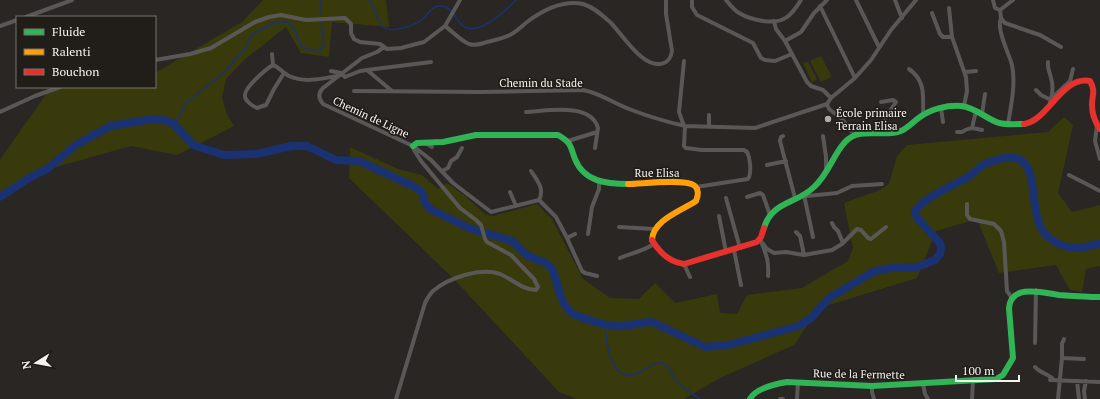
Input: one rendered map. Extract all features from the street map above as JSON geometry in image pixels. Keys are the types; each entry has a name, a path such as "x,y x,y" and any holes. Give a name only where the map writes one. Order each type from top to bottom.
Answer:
{"street":[{"path":"29,16 72,0"},
{"path":"156,60 211,48 255,22 268,16 281,15 306,20 345,18 351,24 351,33 354,40 380,44 384,48 390,50 413,46 424,42 445,26 447,20 460,0"},
{"path":"445,26 466,42 479,44 510,35 540,14 560,4 568,2 584,4 596,11 612,24 637,53 650,62 657,64 668,60 672,51 666,14 666,0"},
{"path":"692,0 692,7 696,15 753,43 761,58 775,61 792,54"},
{"path":"726,0 738,13 750,18 774,21 787,17 801,0"},
{"path":"785,41 801,32 820,6 827,0"},
{"path":"856,0 879,47"},
{"path":"895,0 902,18"},
{"path":"856,134 851,131 842,119 829,109 827,104 831,98 855,78 871,60 890,30 902,18 916,0"},
{"path":"993,0 995,8 1000,10"},
{"path":"1000,10 1013,0"},
{"path":"820,6 855,78"},
{"path":"950,8 952,37 965,72 967,91 964,106"},
{"path":"1000,10 999,26 1013,68 1012,98 1008,124"},
{"path":"932,13 940,34 943,36 952,37"},
{"path":"1000,18 1005,23 1040,35 1060,46 1061,41"},
{"path":"0,26 16,20"},
{"path":"774,21 776,29 785,41 809,85 821,89 831,98"},
{"path":"272,65 297,79 319,80 339,75 362,58 384,48"},
{"path":"272,54 272,65 257,78 246,91 246,99 254,106 260,108 266,105 284,73"},
{"path":"684,61 679,112 685,126 684,146 686,148 702,150 744,150 749,153 750,175 748,178 696,188 698,192 696,201 654,229 651,236 653,244 672,261 684,264 737,249 760,240"},
{"path":"331,71 345,77 360,71 431,62"},
{"path":"1048,62 1052,82 1050,102"},
{"path":"910,69 919,77 922,83 924,115"},
{"path":"768,276 768,257 760,240 763,226 770,215 781,206 804,195 816,186 849,138 856,134 875,134 903,131 924,115 941,108 964,106 997,122 1024,124 1036,120 1050,102 1070,81 1073,69"},
{"path":"367,70 392,91"},
{"path":"965,72 976,71"},
{"name":"Chemin de Ligne","path":"339,75 320,91 319,97 323,104 413,146 421,161 460,208 481,225 487,242 511,255 534,279 538,287 536,290 530,289 498,273 486,271 473,273 454,279 432,292 425,303 396,399"},
{"path":"1050,102 1071,85 1080,80 1087,80 1092,84 1094,90 1092,111 1099,127 1095,141 1100,159"},
{"path":"0,112 35,96 57,88"},
{"name":"Chemin du Stade","path":"354,91 480,92 583,90 595,93 628,109 685,126 709,127 755,128 827,104"},
{"path":"1036,90 1050,102"},
{"path":"972,128 985,94"},
{"path":"875,134 896,103 894,100 881,102"},
{"path":"941,108 942,122"},
{"path":"526,112 572,109 589,116 596,123 598,128 595,148"},
{"path":"709,115 709,127"},
{"path":"957,132 962,132 966,129 972,128 982,130"},
{"path":"539,200 491,212 453,183 431,160 413,146 417,143 443,142 476,135 548,132 558,135 568,141 597,132"},
{"path":"783,136 781,137 780,141 795,198"},
{"path":"823,136 826,170"},
{"name":"Rue Elisa","path":"568,141 578,167 588,177 599,182 678,182 692,185 696,188"},
{"path":"424,142 432,147"},
{"path":"442,171 448,168 451,161 457,157 462,148"},
{"path":"767,165 786,161"},
{"path":"531,171 541,187 542,192 539,200"},
{"path":"1069,175 1100,191"},
{"path":"588,234 592,207 599,189 599,182"},
{"path":"804,195 807,196 833,193 852,186 882,184"},
{"path":"510,192 516,206"},
{"path":"747,197 760,193 763,194 770,215"},
{"path":"804,195 814,237"},
{"path":"726,198 737,249 741,284"},
{"path":"539,200 556,217 582,271 597,276"},
{"path":"967,204 966,215 970,219 994,224 1001,231 1004,242 1007,291 1012,298 1024,292 1036,290 1058,295 1100,297"},
{"path":"719,216 726,252"},
{"path":"832,223 838,231 843,243"},
{"path":"760,240 767,249 774,253 786,252 804,255 832,250 843,243 857,229 861,230 868,238 871,239 886,227"},
{"path":"619,228 654,229"},
{"path":"796,232 800,236 804,255"},
{"path":"567,238 575,234"},
{"path":"620,258 647,248 653,244"},
{"path":"684,264 690,277"},
{"path":"1035,343 1036,290"},
{"name":"Rue de la Fermette","path":"750,399 754,393 776,384 787,382 872,386 923,384 992,379 1000,377 1012,362 1013,353 1009,308 1012,298"},
{"path":"1058,399 1062,344 1064,339"},
{"path":"1062,358 1084,359"},
{"path":"1035,367 1052,380 1100,382"},
{"path":"972,399 973,380"},
{"path":"1077,381 1079,399"},
{"path":"1085,399 1084,391 1086,381"},
{"path":"797,399 798,382"},
{"path":"923,384 925,394 928,399"},
{"path":"872,386 874,399"}],"shaded area":[{"path":"263,0 386,0 389,27 332,22 329,57 301,53 286,27 244,60 226,79 222,97 226,112 234,126 177,155 131,146 31,174 0,197 0,160 50,88 156,88 156,72 242,22"},
{"path":"821,56 832,77 821,82 810,61"},
{"path":"808,62 817,79 812,82 803,63"},
{"path":"1064,117 1073,125 1058,193 1072,212 1100,205 1100,266 1086,269 1082,292 1070,290 1056,265 999,273 977,219 936,231 917,278 819,308 794,345 720,378 684,399 577,399 559,392 455,280 349,178 350,147 398,169 422,175 438,189 447,183 465,196 485,214 493,216 537,204 552,219 583,279 610,298 639,299 655,283 675,303 717,294 720,313 737,314 747,295 802,288 848,261 853,248 844,203 880,190 889,184 897,156 907,145 1048,132"}],"waterway":[{"path":"321,0 321,14"},
{"path":"369,0 383,27 392,30 415,24 437,6 444,6 449,9 466,28 474,29 490,22 505,11 516,0"},
{"path":"174,124 186,103 228,69 244,50 252,35 256,32 275,23 286,22 295,30 298,40 304,47 320,50 324,44 321,22"},
{"path":"0,197 29,178 47,169 76,145 101,131 111,126 152,119 164,120 174,124 193,145 224,155 257,154 291,146 307,146 336,160 359,161 413,186 422,192 425,203 430,209 469,228 481,232"},
{"path":"486,233 512,241 528,256 546,263 551,267 562,300 575,315 612,326 652,322 705,347 728,345 799,326 811,318 829,298 875,271 892,268 917,267 935,260 940,254 940,243 917,218 915,211 925,201 968,177 983,165 1004,158 1017,159 1026,165 1033,188 1037,216 1041,228 1048,238 1064,246 1074,248 1100,243"},
{"path":"605,324 607,341 612,360 616,368 622,373 630,375 640,372 653,364 662,363 668,367 678,383 700,399"}],"traffic: fast":[{"path":"764,228 768,219 773,213 779,208 807,193 819,182 841,147 851,137 865,133 894,133 901,131 929,112 950,106 966,107 999,123 1024,124"},
{"path":"413,146 417,143 443,142 476,135 558,135 568,143 579,167 584,173 604,182 628,184"},
{"path":"750,399 761,389 787,382 872,386 996,379 1003,375 1013,358 1009,308 1011,300 1016,295 1029,291 1059,295 1100,297"}],"traffic: slow":[{"path":"628,184 682,182 695,186 698,191 696,201 662,222 657,227 652,240"}],"traffic: jam":[{"path":"1024,124 1033,121 1041,115 1063,91 1071,85 1080,81 1090,81 1093,91 1093,112 1095,121 1100,129"},
{"path":"652,240 665,256 684,264 757,242 761,237 764,228"}],"place":[{"name":"École primaire Terrain Elisa","path":"828,119"}]}
